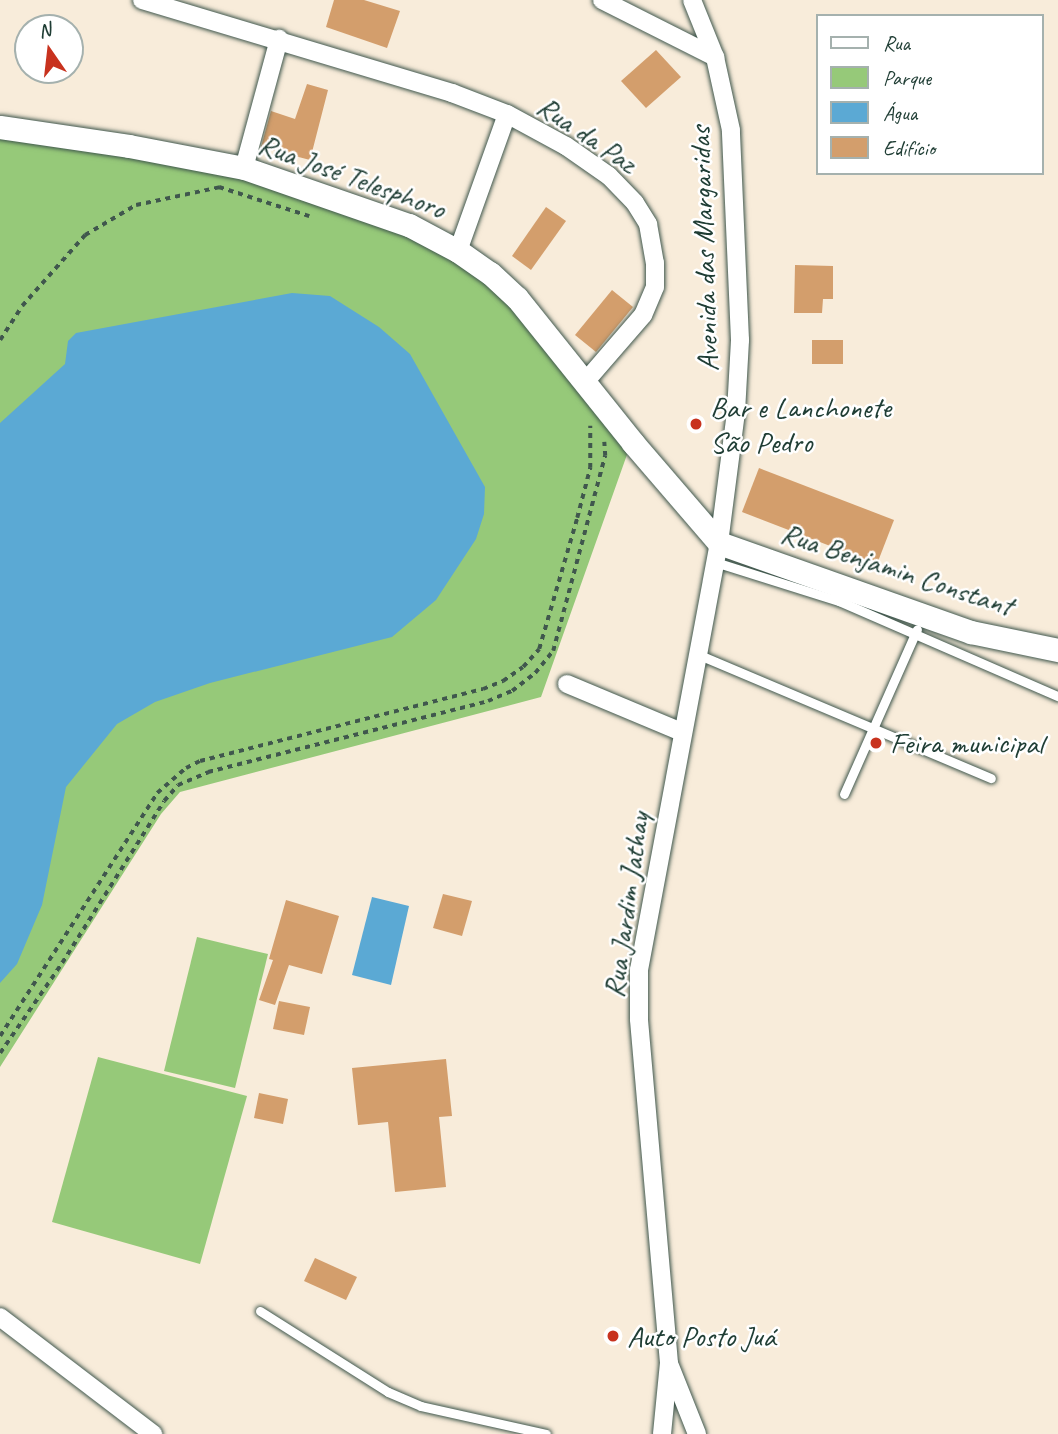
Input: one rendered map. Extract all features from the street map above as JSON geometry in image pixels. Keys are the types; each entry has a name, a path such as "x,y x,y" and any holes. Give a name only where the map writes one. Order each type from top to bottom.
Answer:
{"street":[{"name":"Rua da Paz","path":"142,0 440,89 507,114 566,146 609,176 635,203 648,223 654,262 651,300 609,359 585,382"},
{"path":"602,0 715,57"},
{"name":"Avenida das Margaridas","path":"692,0 715,57 731,130 740,340 736,412 717,552"},
{"path":"237,176 279,39"},
{"name":"Rua da Paz","path":"458,251 507,114"},
{"name":"Rua José Telesphoro","path":"0,127 129,146 410,225 458,251 490,272 517,298 717,552"},
{"name":"Rua Benjamin Constant","path":"717,552 920,624 1058,650"},
{"name":"Rua Jardim Jathay","path":"662,1434 669,1363 639,1019 639,970 717,552"},
{"path":"567,684 682,732"},
{"path":"0,1317 153,1434"},
{"name":"Rua Jardim Jathay","path":"669,1363 697,1434"}],"lane":[{"path":"844,794 920,624 1058,696"},
{"path":"696,654 991,778"},
{"path":"260,1311 388,1392 421,1406 546,1434"}],"path":[{"path":"0,340 22,306 85,235 136,205 220,188 237,176"},
{"path":"207,185 314,218"},
{"path":"0,1036 157,793 186,768 200,761 483,689 503,681 523,667 539,649 577,518 590,468 590,422"},
{"path":"0,1053 62,963 164,801 178,785 208,772 488,701 512,691 535,673 553,651 605,456 603,433"}],"green space":[{"path":"0,136 233,174 414,233 509,297 629,449 541,697 180,792 161,814 0,1067"},
{"path":"197,937 268,954 235,1088 164,1071"},
{"path":"98,1057 247,1096 200,1264 52,1222"}],"water":[{"path":"292,293 330,296 379,327 410,354 485,487 484,514 476,539 436,600 392,637 210,683 155,702 117,724 66,787 42,905 17,964 0,983 0,423 65,364 68,341 76,333"},
{"path":"372,897 409,906 391,985 352,975"}],"building":[{"path":"334,0 364,0 400,11 387,48 326,27"},
{"path":"656,50 681,77 646,108 621,81"},
{"path":"307,84 328,90 310,160 261,147 271,111 295,119"},
{"path":"546,207 566,221 531,270 512,256"},
{"path":"795,265 833,266 833,299 823,299 822,313 794,313"},
{"path":"612,290 633,307 596,352 575,335"},
{"path":"812,340 843,340 843,364 812,364"},
{"path":"759,468 894,520 877,564 742,512"},
{"path":"443,894 472,901 462,936 433,928"},
{"path":"286,900 339,916 322,974 289,965 275,1005 259,1000 273,960 269,959"},
{"path":"279,1001 310,1007 304,1035 273,1029"},
{"path":"446,1059 452,1116 439,1117 446,1187 395,1192 388,1122 358,1125 352,1068"},
{"path":"259,1093 288,1099 283,1124 254,1118"},
{"path":"315,1258 357,1277 346,1300 304,1281"}],"place":[{"name":"Bar e Lanchonete São Pedro","path":"696,424"},
{"name":"Feira municipal","path":"876,743"},
{"name":"Auto Posto Juá","path":"613,1336"}]}
